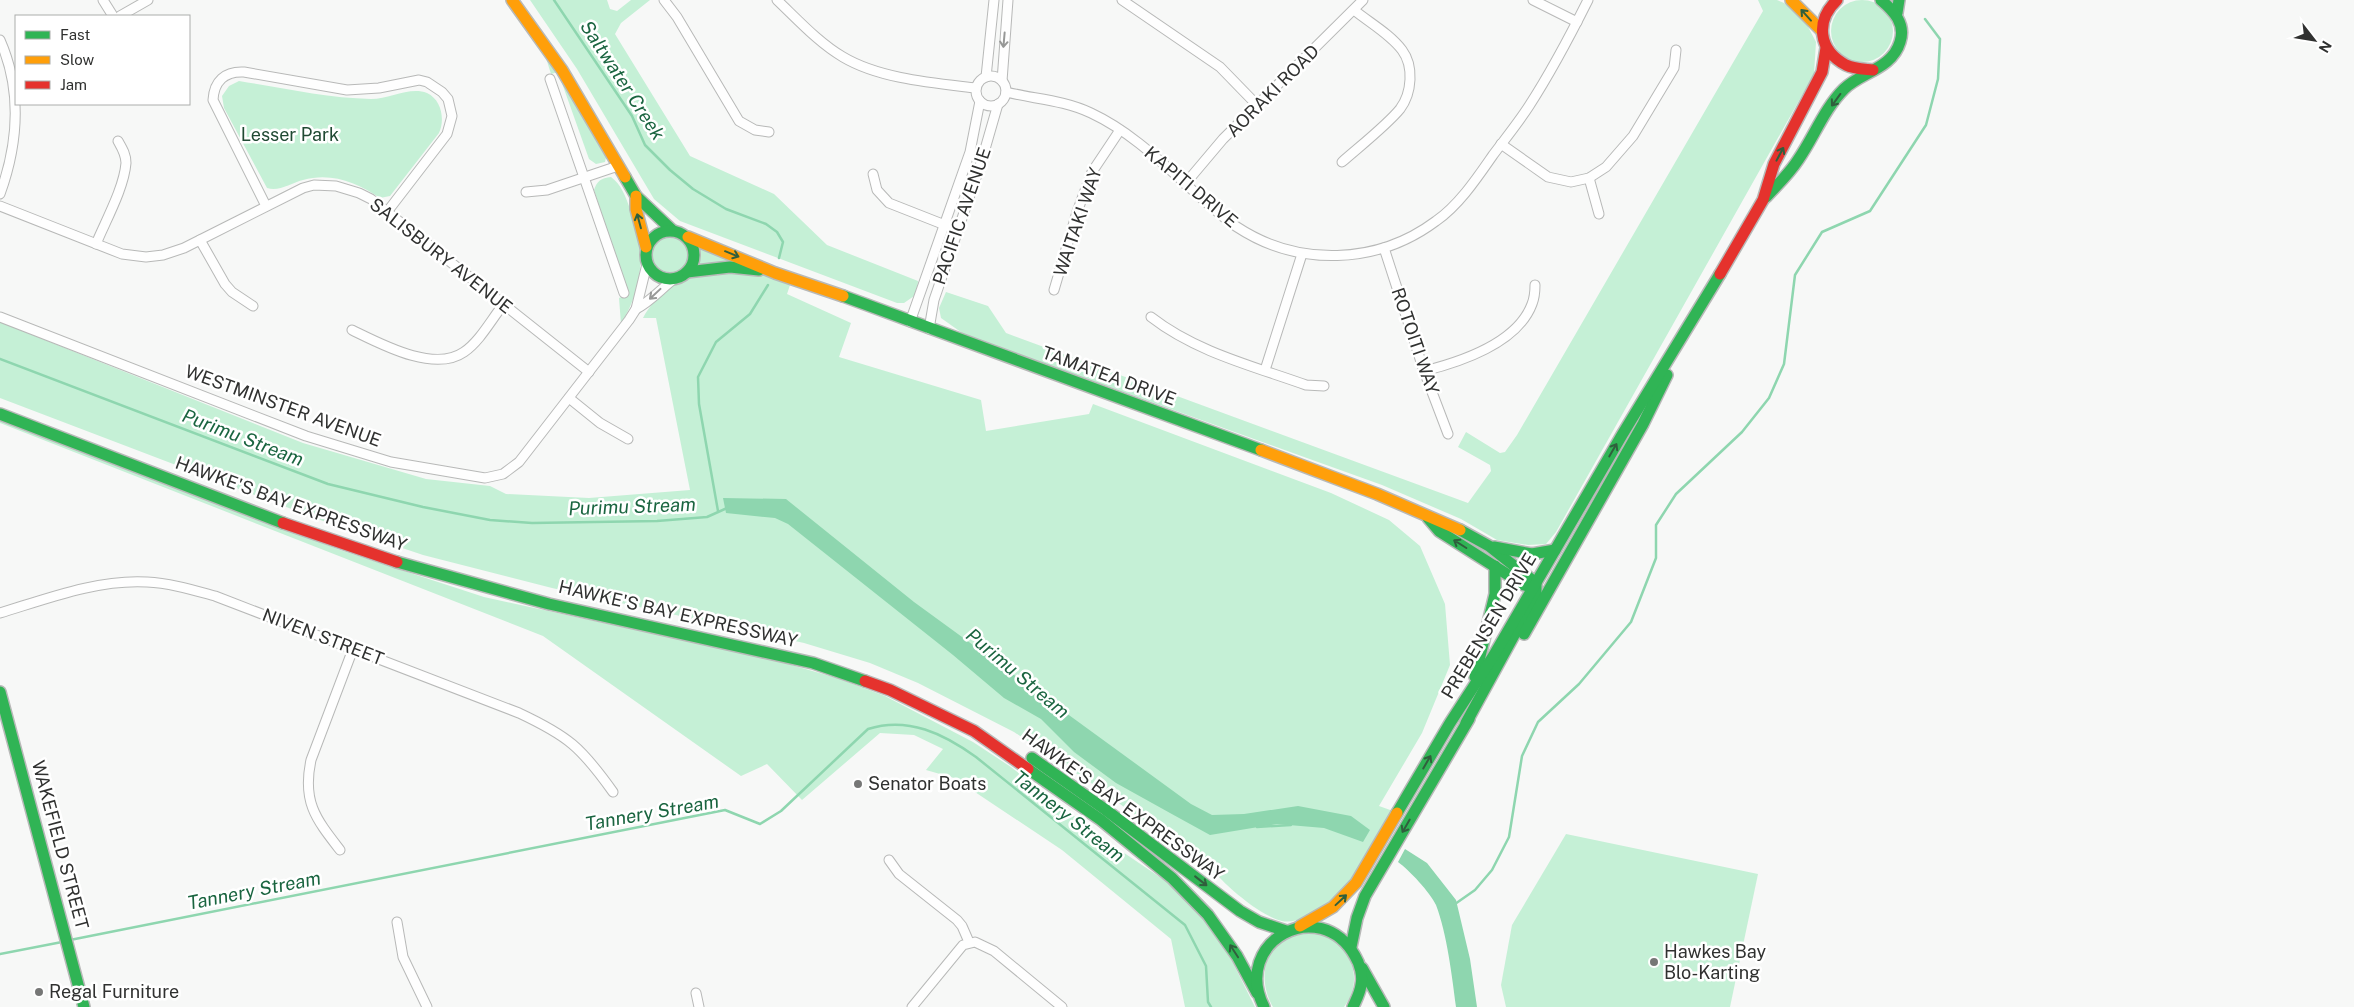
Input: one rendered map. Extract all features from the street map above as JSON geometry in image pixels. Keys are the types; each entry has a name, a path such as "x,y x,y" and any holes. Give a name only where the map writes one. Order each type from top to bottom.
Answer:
{"main road":[{"path":"512,0 562,70 636,196 672,230 688,237 694,253 687,272 674,279 667,280 655,275 647,264 644,258 646,247 636,209 636,196"},
{"path":"1791,0 1821,30 1826,48 1847,66 1873,70"},
{"path":"1821,30 1827,10 1837,0"},
{"path":"1881,0 1897,13"},
{"path":"1897,13 1899,0"},
{"name":"PREBENSEN DRIVE","path":"1257,994 1256,979 1260,957 1268,944 1286,931 1300,926 1333,907 1356,883 1450,723 1465,702 1535,585 1622,435 1690,326 1763,200 1792,169 1843,90 1855,79 1888,62 1899,48 1902,32 1897,13"},
{"name":"PREBENSEN DRIVE","path":"1763,200 1774,164 1822,72 1826,48"},
{"path":"646,247 657,235 672,230"},
{"name":"TAMATEA DRIVE","path":"688,237 775,273 836,293 1377,494 1428,518 1444,522 1490,546 1535,585"},
{"name":"TAMATEA DRIVE","path":"687,272 730,267 775,273"},
{"name":"PREBENSEN DRIVE","path":"1351,947 1357,918 1365,896 1466,723 1501,672 1542,604 1643,424 1690,326"},
{"name":"HAWKE'S BAY EXPRESSWAY","path":"0,406 171,473 380,550 531,592 798,652 850,666 896,684 994,734 1068,782 1240,911 1259,922 1286,931"},
{"name":"HAWKE'S BAY EXPRESSWAY","path":"0,414 274,519 394,562 497,590 813,663 856,676 930,708 974,731 1014,758 1101,820 1172,878 1218,927 1237,956 1264,1007"},
{"path":"1466,723 1530,608 1536,595 1535,585 1546,579 1602,486 1643,424"},
{"name":"TAMATEA DRIVE","path":"1428,518 1440,531 1524,586 1535,585"},
{"path":"1490,546 1528,554 1546,554 1555,550"},
{"path":"1465,702 1479,666 1487,631 1495,594 1495,566"},
{"name":"WAKEFIELD STREET","path":"0,692 84,1007"},
{"path":"1300,926 1318,927 1334,932 1351,947 1384,1007"},
{"path":"1353,1007 1361,985 1360,965"}],"street":[{"path":"103,0 112,15"},
{"path":"122,15 148,0"},
{"path":"664,0 678,17 738,121 755,130 769,132"},
{"path":"777,0 828,47 859,66 894,76 976,88"},
{"path":"986,77 994,0"},
{"path":"1002,81 995,76 986,77 978,83 976,93 980,101 989,106 998,104 1006,92 1002,81 1008,0"},
{"path":"1122,0 1220,67 1257,105"},
{"name":"AORAKI ROAD","path":"1185,184 1257,105 1363,0"},
{"path":"1533,0 1577,22"},
{"name":"KAPITI DRIVE","path":"1006,92 1070,105 1089,112 1120,130 1148,150 1236,227 1279,248 1320,257 1346,256 1384,248 1418,233 1437,220 1468,188 1541,87 1588,0"},
{"path":"1342,162 1400,109 1408,93 1410,78 1403,52 1394,41 1354,10"},
{"path":"0,40 12,64 14,96 12,155 0,194"},
{"path":"1501,144 1548,177 1571,182 1589,178 1606,167 1633,136 1674,68 1676,50"},
{"path":"266,206 213,100 216,84 231,72 244,72 347,90 363,90 419,80 428,82 442,92 448,99 452,116 447,134 387,212"},
{"path":"550,79 624,293"},
{"name":"PACIFIC AVENUE","path":"910,322 946,225 970,152 980,101"},
{"name":"PACIFIC AVENUE","path":"929,329 934,300 981,163 998,104"},
{"name":"WAITAKI WAY","path":"1054,290 1092,172 1120,130"},
{"path":"96,244 123,178 126,162 124,152 118,141"},
{"path":"526,192 547,190 618,166"},
{"path":"873,174 878,190 888,203 958,230"},
{"path":"1589,178 1600,214"},
{"name":"SALISBURY AVENUE","path":"0,206 122,254 146,257 174,252 302,188 325,185 348,188 359,192 387,212 589,372"},
{"path":"200,240 225,284 232,292 254,306"},
{"name":"ROTOITI WAY","path":"1384,248 1424,371 1448,434"},
{"path":"1266,370 1302,254"},
{"name":"WESTMINSTER AVENUE","path":"0,317 306,436 391,462 473,478 496,476 510,470 519,462 636,309 647,264"},
{"name":"WESTMINSTER AVENUE","path":"636,309 645,304 655,293 674,279"},
{"path":"1424,371 1477,355 1500,341 1524,318 1532,304 1536,285"},
{"path":"352,330 380,344 427,359 442,361 464,352 503,305"},
{"path":"1152,317 1184,340 1306,385 1324,386"},
{"path":"569,398 600,422 628,439"},
{"name":"NIVEN STREET","path":"0,613 82,589 126,582 146,582 187,588 215,596 519,713 562,734 592,762 613,792"},
{"path":"340,850 317,820 310,804 308,775 311,760 353,649"},
{"path":"888,860 899,874 957,920 962,926 969,942"},
{"path":"397,922 404,957 427,1007"},
{"path":"912,1007 955,953 969,942 983,944 994,951 1062,1007"},
{"path":"696,993 699,1007"}],"green space":[{"path":"530,0 607,0 610,9 617,11 631,0 650,0 621,23 615,34 690,156 774,194 827,245 918,281 917,294 904,303 897,303 680,221 654,199 577,69"},
{"path":"1758,0 1777,0 1784,3 1804,19 1816,42 1814,74 1556,532 1546,544 1528,545 1497,540 1461,519 1382,485 965,335 941,318 939,308 946,292 988,306 1006,333 1468,503 1491,471 1490,465 1458,447 1466,432 1500,453 1505,452 1517,435 1763,11"},
{"path":"1862,0 1874,3 1884,9 1890,19 1893,31 1890,43 1884,53 1874,59 1862,62 1850,59 1840,53 1834,43 1831,31 1834,19 1840,9 1850,3"},
{"path":"541,42 552,54 607,153 605,162 596,164 589,159 558,72 551,74"},
{"name":"Lesser Park","path":"239,81 338,97 371,99 420,91 432,96 439,105 442,116 441,128 390,196 380,198 344,180 324,177 303,180 276,189 267,188 224,108 222,96 229,86"},
{"path":"611,177 620,187 627,200 639,239 640,268 638,282 629,310 621,324 619,298 628,294 594,190 600,180"},
{"path":"670,237 677,238 683,242 687,248 687,262 683,268 677,272 670,273 663,272 657,268 653,262 652,255 653,248 657,242 663,238"},
{"path":"699,245 732,258 731,261 697,266 700,257 697,248"},
{"path":"714,270 756,271 791,282 787,294 851,323 839,357 981,400 986,431 1089,414 1093,404 1331,493 1389,520 1420,546 1445,604 1450,665 1422,733 1379,806 1393,811 1355,877 1341,892 1322,908 1301,919 1282,921 1265,914 1247,902 1217,875 1094,785 1014,732 918,683 870,663 804,643 552,588 423,555 331,524 0,398 0,322 303,443 426,479 490,486 506,494 589,498 690,490 656,318 643,318 653,303 667,289 691,275"},
{"path":"0,420 340,550 484,597 774,660 837,678 885,696 973,742 1011,767 1105,840 1173,886 1201,916 1225,947 1255,1007 1185,1007 1171,939 1062,850 954,778 926,770 943,749 914,735 880,733 802,800 767,764 741,776 543,636 0,423"},
{"path":"1566,834 1758,874 1730,1007 1506,1007 1501,985 1512,925"},
{"path":"1317,933 1336,941 1349,958 1354,974 1354,982 1349,999 1344,1007 1273,1007 1265,987 1266,966 1269,956 1283,940 1293,935"}],"shaded area":[{"path":"723,498 786,499 914,602 1191,804 1212,815 1244,814 1298,806 1351,816 1370,830 1363,842 1324,828 1277,824 1210,835 1116,783 1074,752 1041,719 1004,698 788,524 775,518 726,513"},
{"path":"1405,849 1427,863 1456,900 1470,959 1477,1007 1456,1007 1449,955 1440,916 1429,894 1398,862"}],"waterway":[{"name":"Saltwater Creek","path":"554,0 632,116 645,145 670,170 693,189 726,209 766,224 777,232 783,242 779,258"},
{"path":"1455,904 1475,890 1492,870 1509,837 1522,756 1538,722 1579,684 1631,622 1656,558 1656,525 1676,494 1742,432 1769,398 1784,364 1795,275 1822,232 1870,211 1926,125 1938,79 1940,39 1925,19"},
{"name":"Saltwater Creek","path":"718,511 699,404 698,377 716,342 750,314 768,285"},
{"name":"Purimu Stream","path":"0,359 328,484 423,507 490,520 532,523 657,521 707,517 727,508"},
{"name":"Tannery Stream","path":"70,940 725,810 760,824 781,811 868,729 897,725 911,726 938,735 976,757 1185,925 1206,966 1208,1002 1211,1007"},
{"name":"Purimu Stream","path":"1257,827 1291,825"},
{"name":"Tannery Stream","path":"0,954 62,942"}],"traffic: fast":[{"path":"1766,197 1794,165 1825,114 1844,89 1883,64 1896,51 1900,42 1900,24 1898,18 1881,0"},
{"path":"1897,13 1899,0"},
{"path":"625,177 636,196 672,230"},
{"path":"665,231 675,231 684,235 690,241 693,246 694,255 693,264 684,275 675,279 665,279 656,275 650,269 646,260 646,250 650,241 656,235 665,231"},
{"path":"687,272 730,267 759,270"},
{"path":"1397,813 1450,723 1494,655 1622,435 1720,274"},
{"path":"843,296 1261,450"},
{"path":"1524,634 1643,424 1667,375"},
{"path":"0,414 283,523"},
{"path":"1428,518 1439,531 1524,585 1532,587"},
{"path":"1460,530 1489,546 1536,583 1536,595 1466,723"},
{"path":"1494,547 1532,554 1555,550"},
{"path":"397,562 549,604 813,663 865,681"},
{"path":"1475,677 1495,594 1495,566"},
{"path":"0,692 84,1007"},
{"path":"1351,947 1357,918 1365,896 1469,719"},
{"path":"1032,758 1106,810 1240,911 1259,922 1286,931"},
{"path":"1028,769 1101,820 1172,878 1208,915 1237,956 1257,993"},
{"path":"1264,1007 1257,983 1259,962 1269,946 1284,934 1302,927 1321,929 1340,938 1355,956 1361,970 1362,981 1353,1007"},
{"path":"1362,968 1384,1007"}],"traffic: slow":[{"path":"512,0 562,70 625,177"},
{"path":"1791,0 1821,30"},
{"path":"636,196 636,209 646,247"},
{"path":"688,237 775,273 843,296"},
{"path":"1261,450 1377,494 1460,530"},
{"path":"1300,926 1333,907 1356,883 1397,813"}],"traffic: jam":[{"path":"1837,0 1825,17 1823,26 1825,43 1837,59 1846,65 1873,70"},
{"path":"1720,274 1763,200 1774,164 1822,72 1826,48"},
{"path":"283,523 397,562"},
{"path":"865,681 890,690 974,731 1028,769"}],"place":[{"name":"Senator Boats","path":"858,784"},
{"name":"Hawkes Bay Blo-Karting","path":"1654,962"},
{"name":"Regal Furniture","path":"39,992"}]}
